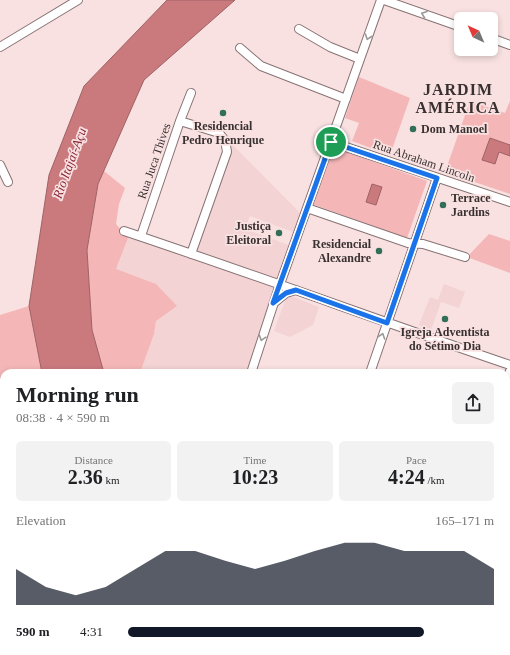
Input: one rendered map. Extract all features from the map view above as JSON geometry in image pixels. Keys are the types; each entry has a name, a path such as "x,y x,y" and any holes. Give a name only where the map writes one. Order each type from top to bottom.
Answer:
{"street":[{"path":"0,47 69,2 78,0"},
{"path":"252,369 273,303 381,0"},
{"path":"384,0 454,25"},
{"path":"299,29 330,46 360,59"},
{"path":"498,41 510,45"},
{"path":"240,48 261,66 346,99"},
{"name":"Rua Juca Thives","path":"141,236 180,120 191,93"},
{"path":"180,120 219,133 224,137 227,152 191,254"},
{"name":"Rua Abraham Lincoln","path":"331,142 510,202"},
{"path":"0,165 8,182"},
{"path":"371,369 437,178"},
{"path":"307,208 408,243 423,244 465,257"},
{"path":"124,231 510,365"},
{"path":"273,303 286,293 296,290"}],"shaded area":[{"path":"359,77 410,98 390,155 352,141 359,123 345,118"},
{"path":"470,101 505,113 510,101 510,194 445,172"},
{"path":"228,140 302,215 296,233 250,216 245,229 291,246 279,280 196,251"},
{"path":"333,147 427,181 407,238 312,204"},
{"path":"104,171 125,188 119,204 116,224 128,238 116,269 156,284 177,306 156,321 154,334 141,369 103,369 92,330 87,250 98,184"},
{"path":"489,234 510,241 510,273 467,257"},
{"path":"128,238 142,241 276,288 248,369 141,369 154,334 156,321 116,269"},
{"path":"444,284 465,292 459,308 441,302 431,330 419,325 430,297 438,300"},
{"path":"291,296 319,307 313,325 290,337 274,331 286,298"},
{"path":"29,306 41,369 0,369 0,315"}],"water":[{"name":"Rio Itajaí-Açu","path":"167,0 235,0 144,80 98,184 87,250 92,330 103,369 41,369 29,306 49,175 84,86"},
{"path":"490,138 510,145 510,156 499,152 495,164 482,160"},
{"path":"372,184 382,187 376,205 366,202"}],"place":[{"name":"Residencial Pedro Henrique","path":"223,113"},
{"name":"Dom Manoel","path":"413,129"},
{"name":"Terrace Jardins","path":"443,205"},
{"name":"Justiça Eleitoral","path":"279,233"},
{"name":"Residencial Alexandre","path":"379,251"},
{"name":"Igreja Adventista do Sétimo Dia","path":"445,319"}],"district":[{"name":"JARDIM AMÉRICA","path":"458,98"}],"route":[{"path":"331,142 437,178 387,323 296,290 286,293 273,303 331,142"}]}
